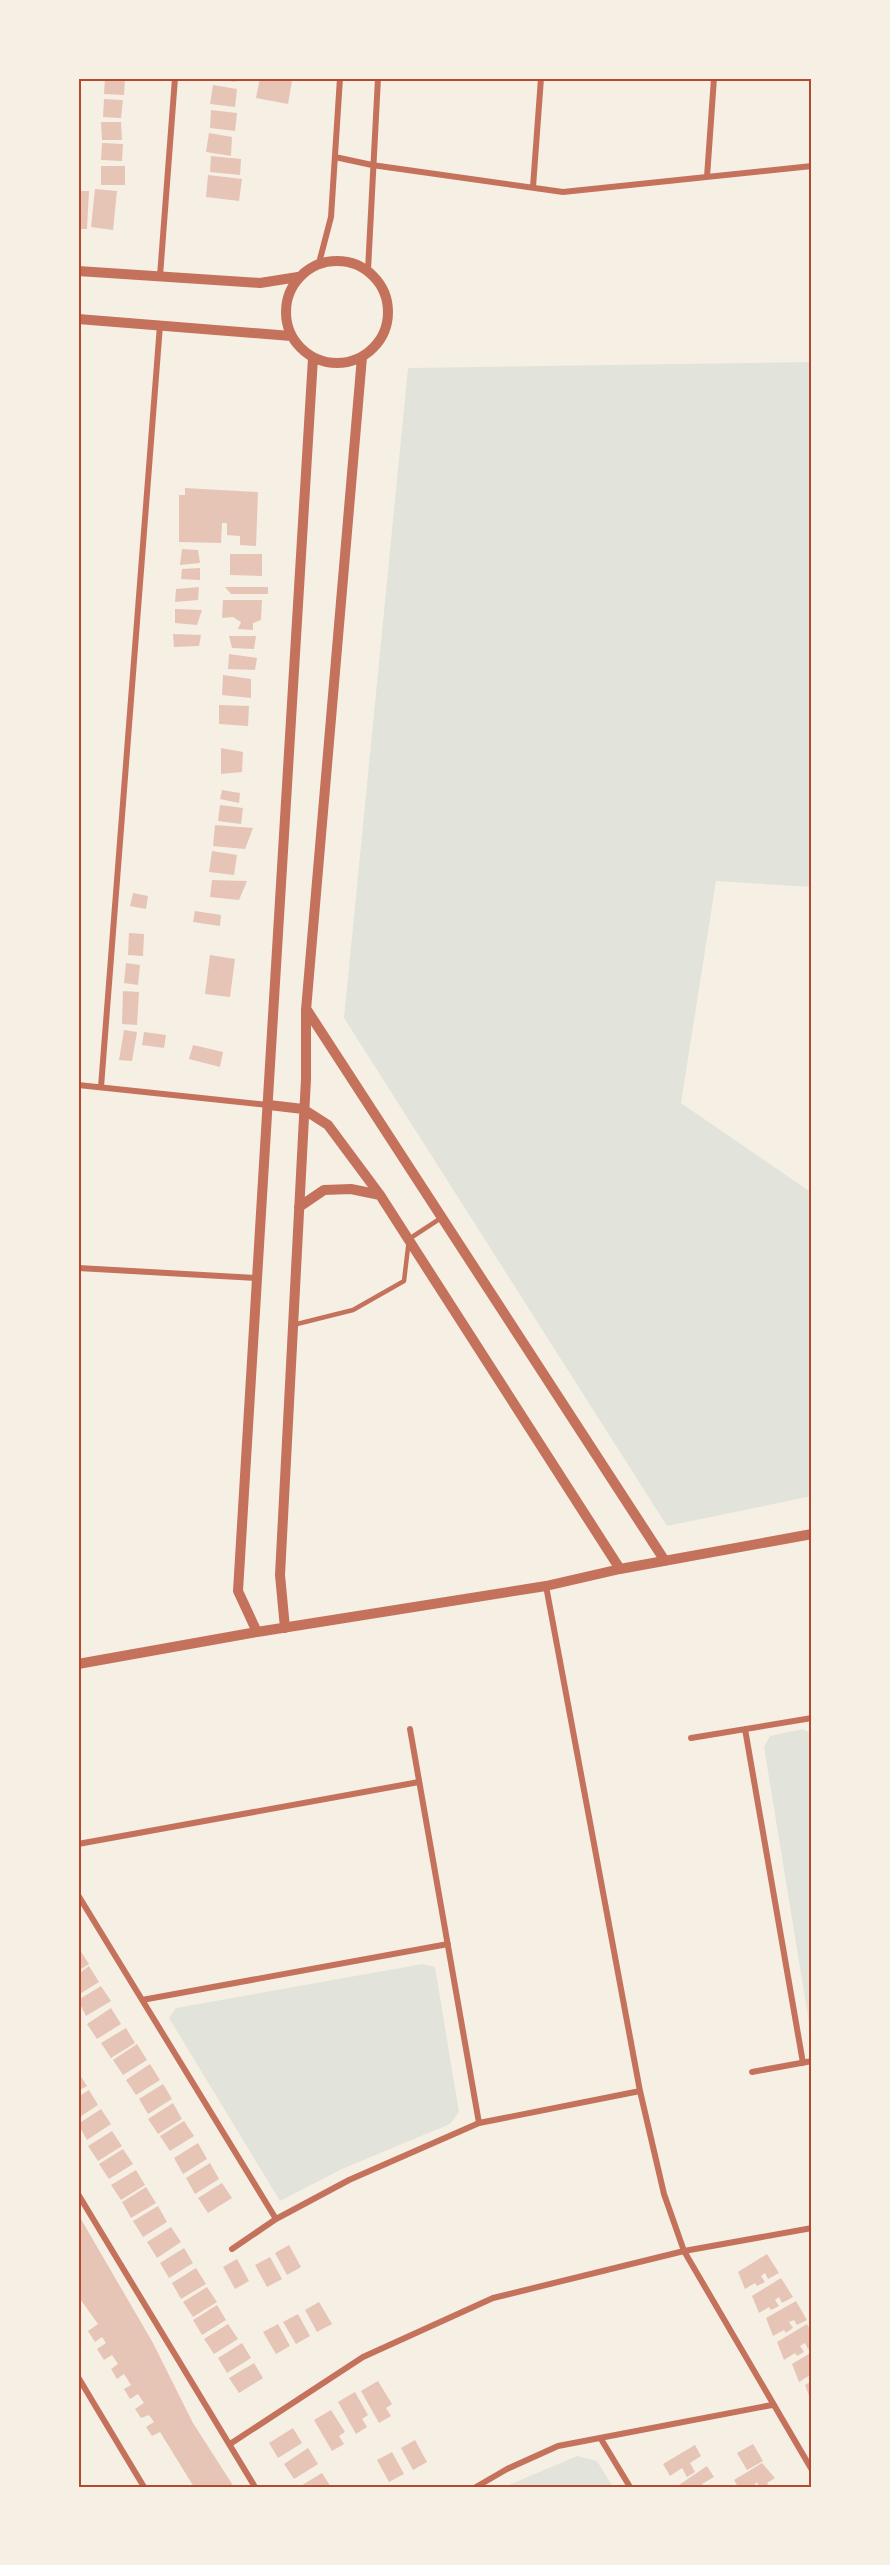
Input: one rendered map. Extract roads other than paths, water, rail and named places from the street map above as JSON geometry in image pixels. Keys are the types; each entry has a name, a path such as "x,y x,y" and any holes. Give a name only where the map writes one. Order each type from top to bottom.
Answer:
{"street":[{"path":"160,276 175,78"},
{"path":"319,263 331,217 340,78"},
{"path":"368,270 378,78"},
{"path":"533,187 541,78"},
{"path":"707,177 714,78"},
{"path":"335,157 372,165 563,192 812,166"},
{"path":"78,271 260,283 298,277 319,263 344,260 368,270 384,290 389,315 381,340 362,357 338,364 313,358 291,336 285,305 298,277"},
{"path":"78,319 291,336"},
{"path":"101,1087 160,325"},
{"path":"285,1628 280,1575 299,1207 306,1010 362,357"},
{"path":"257,1632 238,1591 313,358"},
{"path":"306,1010 665,1561"},
{"path":"78,1085 303,1109 328,1125 380,1195 409,1239 620,1569"},
{"path":"299,1207 324,1190 351,1189 380,1195"},
{"path":"78,1268 258,1278"},
{"path":"78,1664 257,1632 546,1586 620,1569 812,1534"},
{"path":"546,1586 640,2091 664,2194 684,2251 812,2470"},
{"path":"692,1738 812,1718"},
{"path":"410,1729 479,2123"},
{"path":"746,1729 803,2063"},
{"path":"78,1844 419,1782"},
{"path":"78,1895 276,2219"},
{"path":"142,2001 448,1944"},
{"path":"752,2072 812,2061"},
{"path":"232,2249 276,2219 349,2180 479,2123 640,2091"},
{"path":"78,2194 255,2487"},
{"path":"230,2444 363,2357 493,2298 684,2251 812,2228"},
{"path":"78,2377 144,2487"},
{"path":"476,2487 507,2469 558,2446 772,2405"},
{"path":"601,2439 630,2487"}],"lane":[{"path":"293,1325 353,1310 404,1281 409,1239 442,1218"}]}
